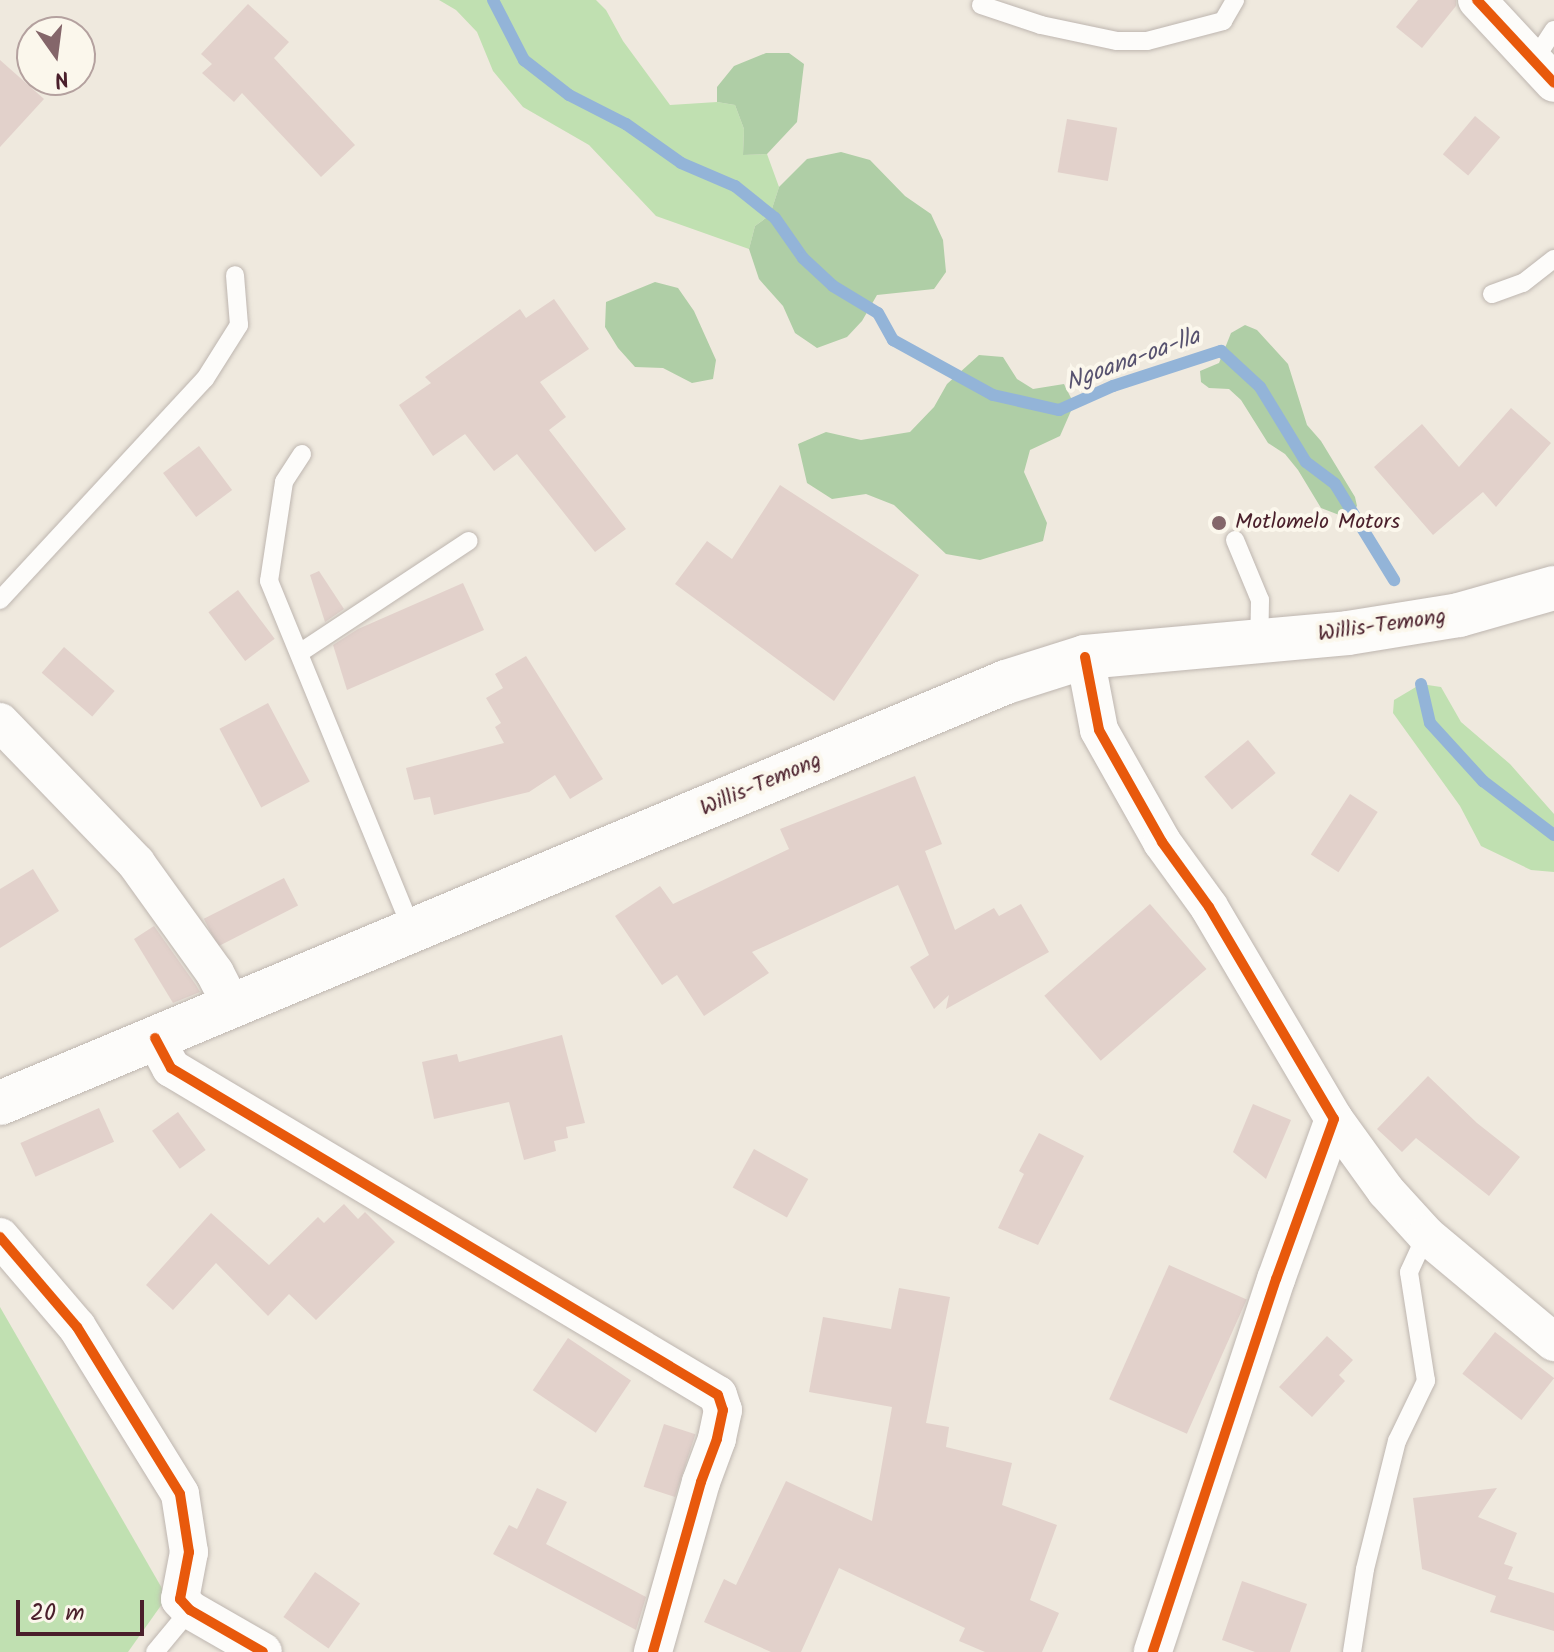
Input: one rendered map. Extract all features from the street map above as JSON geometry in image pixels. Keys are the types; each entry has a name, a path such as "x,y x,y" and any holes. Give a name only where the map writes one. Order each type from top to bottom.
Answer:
{"main road":[{"name":"Willis-Temong","path":"0,1103 413,933 1006,682 1085,657 1348,633 1459,615 1554,588"}],"street":[{"path":"1477,0 1543,73"},
{"path":"1085,657 1099,730 1162,842 1209,907 1334,1119 1386,1191 1426,1235 1554,1342"},
{"path":"0,722 136,863 215,973 232,1006"},
{"path":"155,1038 171,1068 718,1395 723,1410 717,1439 701,1482 653,1652"},
{"path":"1153,1652 1276,1279 1334,1119"},
{"path":"0,1237 77,1327 180,1494 189,1552 180,1599 190,1610 263,1652"}],"lane":[{"path":"981,5 1041,25 1117,41 1147,41 1181,35 1223,21 1235,0"},
{"path":"1543,73 1554,30"},
{"path":"1492,294 1523,283 1554,259"},
{"path":"0,600 205,379 239,325 235,275"},
{"path":"302,454 284,482 269,581 301,652 413,933"},
{"path":"1235,540 1260,600 1259,639"},
{"path":"301,652 469,541"},
{"path":"1352,1652 1365,1569 1397,1441 1426,1381 1409,1272 1426,1235"},
{"path":"155,1652 190,1610"}],"green space":[{"path":"439,0 596,0 606,10 623,41 670,105 717,102 735,105 744,129 743,155 767,154 779,187 770,215 755,226 749,249 656,216 589,145 523,107 493,71 477,32 456,10"},
{"path":"766,53 789,53 804,64 797,122 767,154 743,155 744,129 735,105 717,102 717,87 734,66"},
{"path":"841,152 870,160 905,196 931,214 943,240 946,272 934,289 877,295 862,321 847,337 817,348 795,333 783,306 759,279 749,249 755,226 770,215 779,187 807,159"},
{"path":"655,282 678,288 694,311 716,360 713,379 692,383 663,368 635,367 605,327 606,302"},
{"path":"1245,325 1257,330 1288,364 1307,425 1321,441 1355,497 1357,506 1347,518 1321,508 1298,470 1285,454 1268,443 1241,400 1229,389 1209,388 1201,382 1200,371 1219,363 1231,333"},
{"path":"979,355 1003,357 1017,379 1033,389 1064,384 1074,404 1060,436 1030,450 1024,472 1047,523 1043,541 980,560 946,554 894,505 866,494 832,499 807,483 798,444 826,432 861,440 910,432 934,407 947,384"},
{"path":"1421,684 1441,687 1461,722 1510,764 1554,814 1554,872 1531,870 1481,846 1460,806 1393,713 1394,700"},
{"path":"0,1307 167,1597 128,1652 0,1652"}],"building":[{"path":"1418,0 1456,0 1456,6 1422,48 1396,27"},
{"path":"248,4 289,42 274,58 355,145 321,177 242,93 234,102 202,73 212,64 201,54"},
{"path":"0,60 16,74 16,96 41,96 44,99 0,147"},
{"path":"1475,116 1500,137 1468,176 1443,154"},
{"path":"1067,119 1117,128 1108,181 1058,172"},
{"path":"554,299 589,349 540,382 566,417 549,430 626,529 595,552 517,454 494,471 465,434 433,456 399,405 431,383 425,377 520,309 526,318"},
{"path":"1511,408 1551,443 1496,507 1483,492 1433,535 1374,467 1422,424 1459,467"},
{"path":"199,446 232,490 196,517 163,473"},
{"path":"780,485 919,575 834,701 675,584 707,541 732,559"},
{"path":"319,571 344,609 325,622 310,575"},
{"path":"463,583 484,630 347,690 333,645 358,629"},
{"path":"238,590 275,639 245,661 208,612"},
{"path":"64,647 115,691 92,717 42,673"},
{"path":"526,656 603,779 570,799 555,775 529,792 434,815 430,797 414,800 406,768 504,743 495,727 501,723 486,698 503,688 495,674"},
{"path":"268,703 310,782 261,807 219,729"},
{"path":"1248,740 1276,773 1232,810 1204,777"},
{"path":"915,776 942,844 925,851 955,930 994,908 999,916 1021,904 1049,952 946,1009 949,995 934,1009 910,967 929,955 898,885 752,952 769,973 704,1016 677,975 662,985 615,916 660,886 673,904 789,849 780,829"},
{"path":"1350,794 1378,812 1338,872 1311,854"},
{"path":"33,869 59,911 0,948 0,889"},
{"path":"284,878 298,906 218,946 204,919"},
{"path":"1150,904 1206,969 1101,1061 1044,996"},
{"path":"154,926 200,992 173,1003 134,939"},
{"path":"562,1035 585,1123 566,1127 568,1138 554,1141 556,1151 524,1160 509,1102 434,1119 422,1062 457,1054 459,1062"},
{"path":"1428,1076 1477,1123 1520,1157 1489,1196 1416,1138 1402,1152 1377,1129"},
{"path":"1253,1104 1291,1120 1266,1179 1233,1152"},
{"path":"99,1108 114,1142 35,1177 20,1143"},
{"path":"178,1112 206,1150 180,1169 152,1131"},
{"path":"1039,1133 1084,1156 1038,1245 998,1228 1024,1174 1019,1171"},
{"path":"754,1149 808,1179 787,1218 733,1187"},
{"path":"344,1204 358,1219 365,1212 395,1242 316,1320 289,1294 268,1316 216,1263 173,1310 146,1285 211,1213 269,1265 318,1217 324,1223"},
{"path":"1169,1265 1247,1300 1187,1434 1109,1399"},
{"path":"899,1288 950,1297 926,1423 949,1427 946,1447 1012,1463 1002,1505 1057,1525 1030,1600 1059,1613 1042,1652 985,1652 959,1641 965,1628 839,1568 801,1652 771,1652 704,1622 724,1579 736,1585 786,1481 872,1521 892,1407 809,1392 823,1317 891,1329"},
{"path":"1495,1332 1554,1378 1521,1420 1462,1374"},
{"path":"1327,1336 1353,1360 1339,1375 1345,1381 1312,1417 1279,1387"},
{"path":"568,1338 631,1380 596,1433 533,1390"},
{"path":"664,1424 695,1434 675,1497 644,1487"},
{"path":"537,1488 567,1502 546,1544 646,1597 636,1630 493,1554 509,1525 517,1529"},
{"path":"1497,1488 1478,1517 1517,1533 1504,1564 1513,1567 1508,1579 1554,1593 1554,1631 1490,1612 1496,1596 1422,1569 1413,1498"},
{"path":"315,1572 360,1604 329,1649 283,1617"},
{"path":"1242,1581 1307,1604 1290,1652 1255,1652 1222,1640"}],"waterway":[{"name":"Ngoana-oa-lla","path":"493,0 524,60 569,95 626,124 681,163 735,186 775,218 803,258 833,286 878,313 893,340 993,395 1059,410 1113,386 1221,351 1260,387 1306,462 1335,484 1394,580"},
{"name":"Ngoana-oa-lla","path":"1421,684 1430,723 1483,781 1554,835"}],"cycle path":[{"path":"1477,0 1554,83"},
{"path":"1085,657 1099,730 1162,842 1209,907 1334,1119 1276,1279 1153,1652"},
{"path":"155,1038 171,1068 718,1395 723,1410 717,1439 701,1482 653,1652"},
{"path":"0,1237 77,1327 180,1494 189,1552 180,1599 190,1610 263,1652"}],"place":[{"name":"Motlomelo Motors","path":"1219,523"}]}
